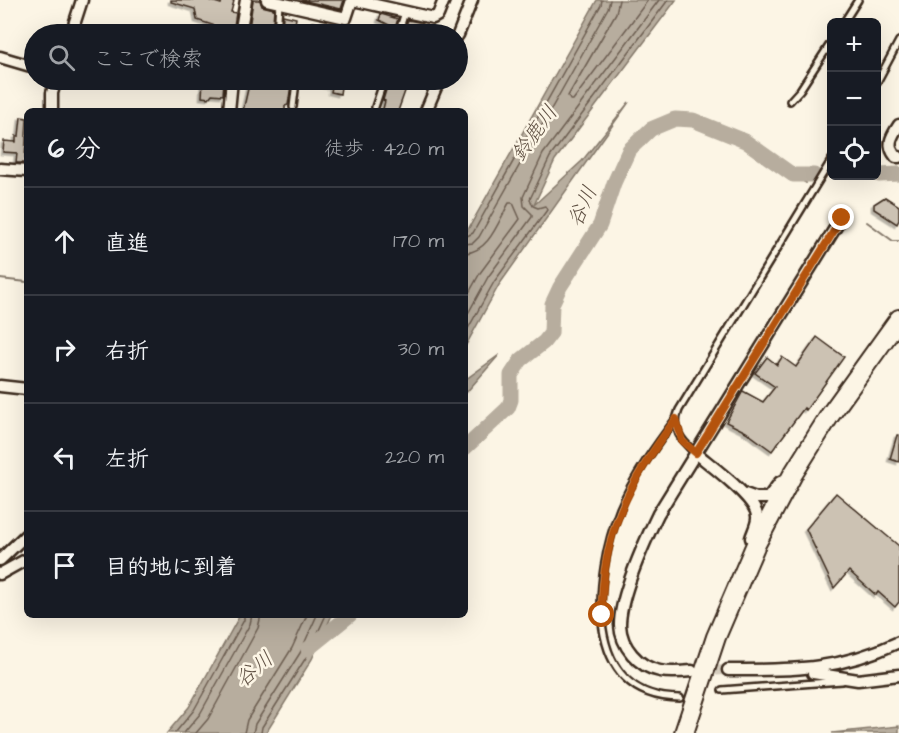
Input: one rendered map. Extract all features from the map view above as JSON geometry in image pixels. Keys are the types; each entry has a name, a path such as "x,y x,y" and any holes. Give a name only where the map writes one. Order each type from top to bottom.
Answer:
{"highway":[{"path":"696,733 700,697 716,637 756,544 793,474 830,415 899,319"},
{"path":"684,733 745,592 805,474 843,414 899,338"}],"street":[{"path":"74,24 82,0"},
{"path":"242,24 246,0"},
{"path":"273,1 346,18 350,2 353,0 433,18 438,15 444,0"},
{"path":"462,24 472,0"},
{"path":"0,57 24,64"},
{"path":"52,108 53,90"},
{"path":"229,108 231,90"},
{"path":"427,108 435,90"},
{"path":"899,125 890,139 890,150 896,157 899,157"},
{"path":"0,168 24,171"},
{"path":"692,671 658,671 638,661 624,642 620,621 630,581 644,542 658,514 842,218"},
{"path":"0,386 24,389"},
{"path":"696,453 742,492 757,512 758,519 728,589 718,619 716,637"},
{"path":"742,492 756,498 768,498 780,482 793,474"},
{"path":"0,560 24,537"},
{"path":"0,574 24,561"},
{"path":"728,670 822,668 853,660 899,642"},
{"path":"793,670 858,680 899,675"}],"lane":[{"path":"847,18 858,0"},
{"path":"273,1 276,24"},
{"path":"401,24 405,12"},
{"path":"881,75 899,41"},
{"path":"790,101 800,90 827,47"},
{"path":"293,107 295,90"},
{"path":"375,107 381,90"},
{"path":"827,166 676,419 634,480 620,510 609,546 604,571 602,615 604,640 609,657 625,679 649,694 664,698 700,697 858,680"},
{"path":"676,419 682,441 696,453"}],"water":[{"name":"鈴鹿川","path":"597,0 676,0 555,160 534,205 582,161 629,102 499,285 468,342 468,230"},
{"path":"499,355 468,391 468,378"},
{"path":"238,618 331,618 312,659 266,733 167,733 189,707"},
{"path":"899,726 899,733 832,733"}],"building":[{"path":"171,0 208,0 221,4 222,0 232,0 234,1 231,12 236,13 234,24 209,24 197,20 195,9 171,2"},
{"path":"253,0 260,0 262,6 274,9 273,24 250,24"},
{"path":"301,0 344,0 341,9"},
{"path":"381,14 398,19 396,24 387,24 379,20"},
{"path":"283,15 296,18 295,24 283,24"},
{"path":"408,20 423,23 423,24 406,24"},
{"path":"202,90 223,90 223,95 212,94 209,98 202,97"},
{"path":"248,90 290,90 288,105 285,108 244,108"},
{"path":"331,90 341,90 340,94 331,92"},
{"path":"386,90 405,90 399,108 383,108 385,101 383,100"},
{"path":"21,117 24,118 24,163 16,163 17,153 3,152 4,141 16,142 16,136 19,136"},
{"path":"885,197 899,206 897,224 874,209 874,204"},
{"path":"817,337 844,357 806,410 804,408 772,451 746,432 726,422 743,391 763,402 775,387 755,373 767,357 777,365 782,357 796,367"},
{"path":"897,435 899,435 899,462 890,459"},
{"path":"836,493 899,546 899,602 895,607 878,592 876,595 849,571 834,588 806,529"}],"waterway":[{"name":"谷川","path":"468,445 508,408 511,400 511,375 521,360 544,342 551,333 552,304 560,287 600,225 614,183 629,150 651,129 675,119 693,120 745,141 793,175 814,175"},
{"name":"谷川","path":"881,175 899,174"},
{"path":"793,175 806,183"},
{"path":"867,222 893,241 899,241"},
{"path":"0,279 24,282"},
{"name":"谷川","path":"308,649 346,618"}],"tunnel":[{"path":"701,671 728,670"}],"route":[{"path":"602,615 604,571 609,546 620,510 634,480 676,419 682,441 696,453 842,218"}]}
